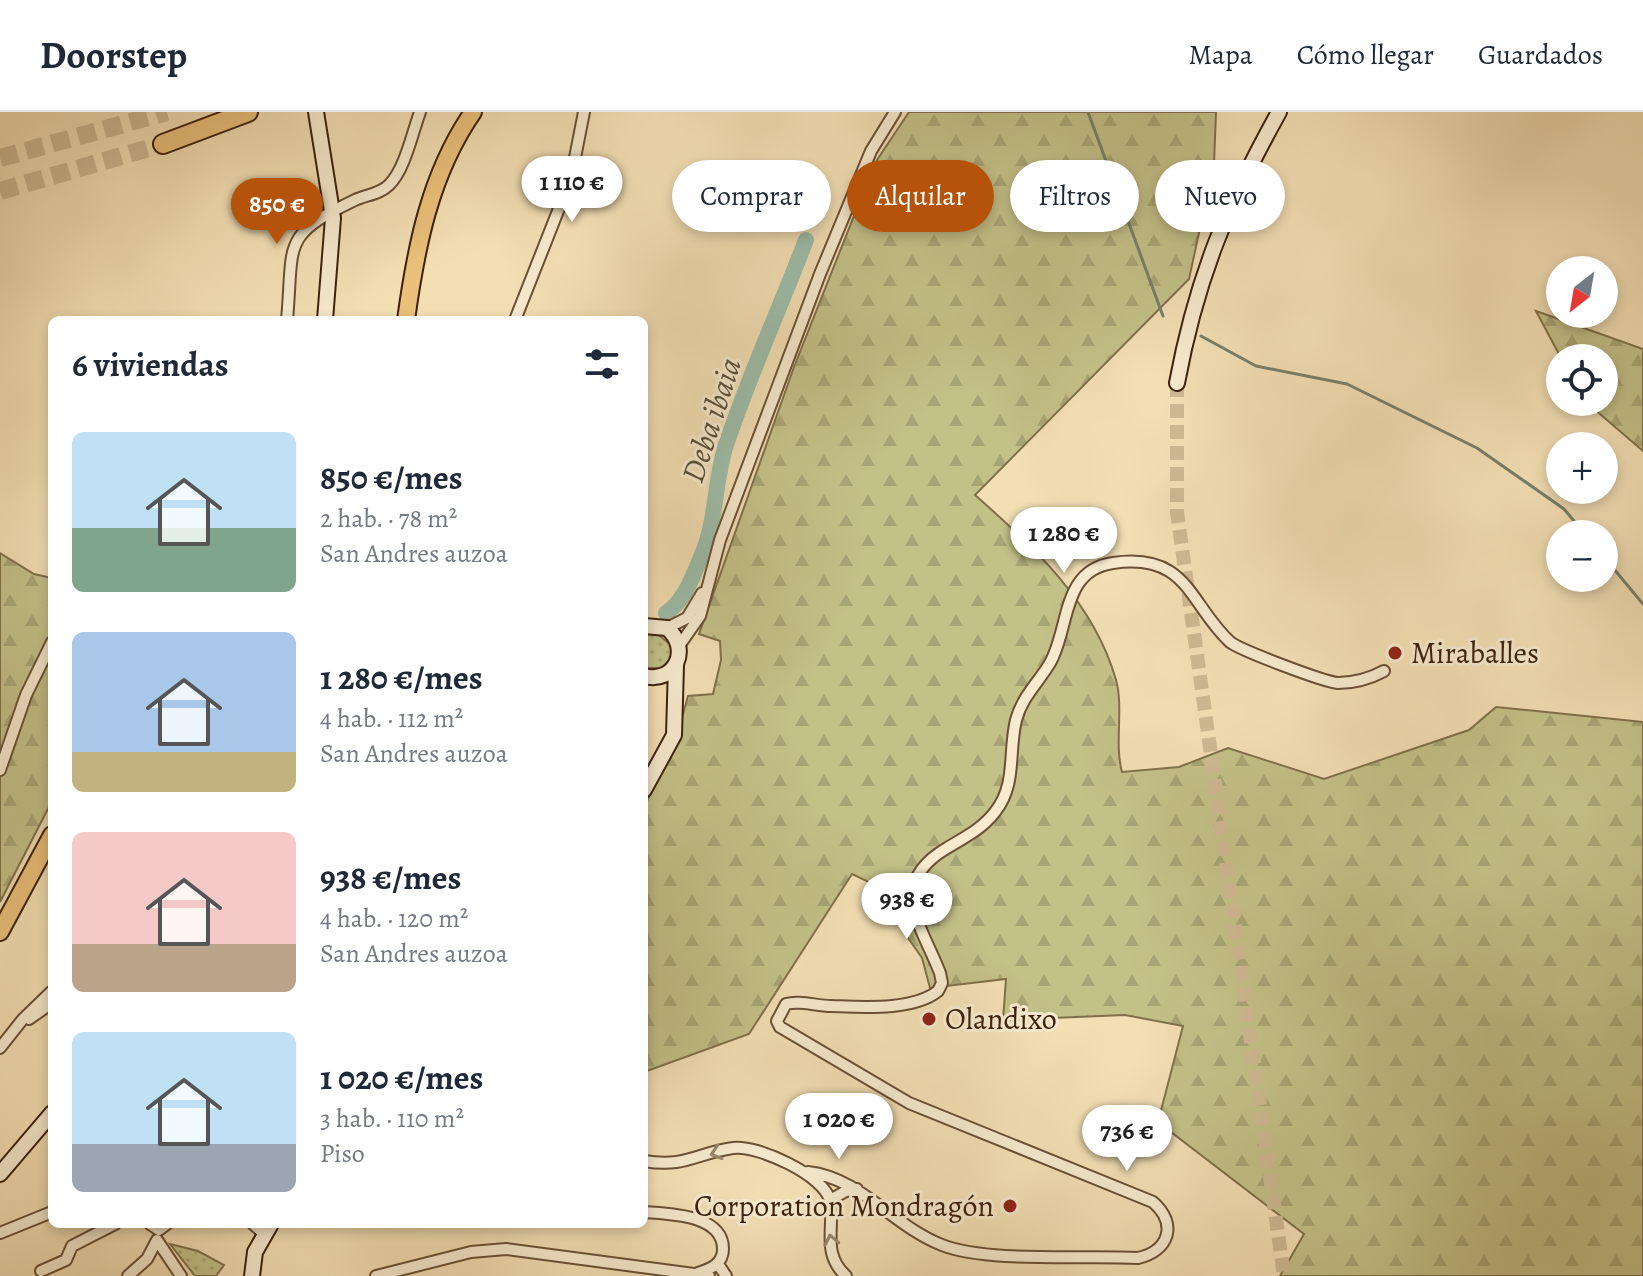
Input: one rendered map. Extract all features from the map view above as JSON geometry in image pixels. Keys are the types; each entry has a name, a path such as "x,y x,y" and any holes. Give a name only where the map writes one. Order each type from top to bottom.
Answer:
{"highway":[{"path":"163,144 248,112"}],"main road":[{"path":"406,316 412,272 430,199 448,157 473,112"},
{"path":"0,932 48,842"}],"street":[{"path":"316,112 333,211 325,316"},
{"path":"287,316 289,272 298,236 307,226 333,211 386,188 394,179 420,112"},
{"path":"517,316 571,178 584,112"},
{"path":"648,783 671,743 677,705 679,646 700,616 708,581 742,479 838,229 871,151 895,112"},
{"path":"1177,383 1205,265 1239,185 1279,112"},
{"path":"648,1162 676,1165 743,1148 808,1172 824,1174 858,1189 915,1234 960,1251 1138,1258 1159,1251 1166,1242 1168,1222 1164,1212 1153,1202 909,1103 780,1027 777,1021 786,1004 793,1002 832,1006 916,1001 932,996 942,983 913,907 914,883 934,857 981,828 1005,799 1011,781 1013,737 1022,702 1054,654 1072,595 1095,568 1124,561 1159,565 1184,583 1236,646 1327,681 1366,680 1384,671"},
{"path":"679,646 656,626 694,610 708,581"},
{"path":"0,770 26,695 48,650"},
{"path":"648,677 665,675 676,665"},
{"path":"648,677 665,688 677,705"},
{"path":"0,1048 48,995"},
{"path":"23,1019 29,1019 48,1006"},
{"path":"0,1174 48,1118"},
{"path":"808,1172 824,1186 830,1200 830,1244 846,1276"},
{"path":"830,1200 846,1191 858,1189"},
{"path":"376,1276 471,1252 506,1249 703,1275 718,1264 723,1253 722,1241 714,1229 691,1218 648,1213"},
{"path":"2,1233 48,1214"},
{"path":"41,1271 66,1260 72,1246 107,1228"},
{"path":"252,1276 262,1228"},
{"path":"128,1276 147,1259 154,1231"},
{"path":"154,1231 181,1276"},
{"path":"718,1264 726,1276"}],"green space":[{"path":"909,112 1216,112 1214,160 1155,160 1155,232 1199,232 1189,279 975,495 1059,577 1093,625 1116,680 1122,772 1179,767 1228,748 1324,779 1469,730 1496,707 1643,722 1643,1276 1280,1276 1304,1234 1158,1122 1183,1026 1125,1015 1003,1020 1006,979 930,988 922,958 869,882 852,874 749,1034 648,1071 648,799 675,743 688,696 713,694 721,660 720,641 699,634 794,367 848,232 994,232 994,160 877,160"},
{"path":"1536,311 1546,315 1546,328 1584,328 1643,349 1643,451 1602,416 1618,416 1618,344 1554,344"},
{"path":"0,553 34,574 48,577 48,809 0,902"},
{"path":"656,633 671,645 671,658 662,668 648,668 648,634"},
{"path":"170,1244 198,1251 224,1265 216,1276 195,1276"}],"waterway":[{"path":"1088,112 1163,316"},
{"name":"Deba ibaia","path":"666,613 687,588 706,544 726,445 806,240"},
{"path":"1201,336 1256,366 1347,384 1477,448 1564,509 1573,520"},
{"path":"1618,574 1643,604"}],"tunnel":[{"path":"0,158 167,112"},
{"path":"0,191 163,144"},
{"path":"1177,383 1177,512 1284,1276"}],"place":[{"name":"Miraballes","path":"1395,653"},
{"name":"Olandixo","path":"929,1019"},
{"name":"Corporation Mondragón","path":"1010,1206"}]}
